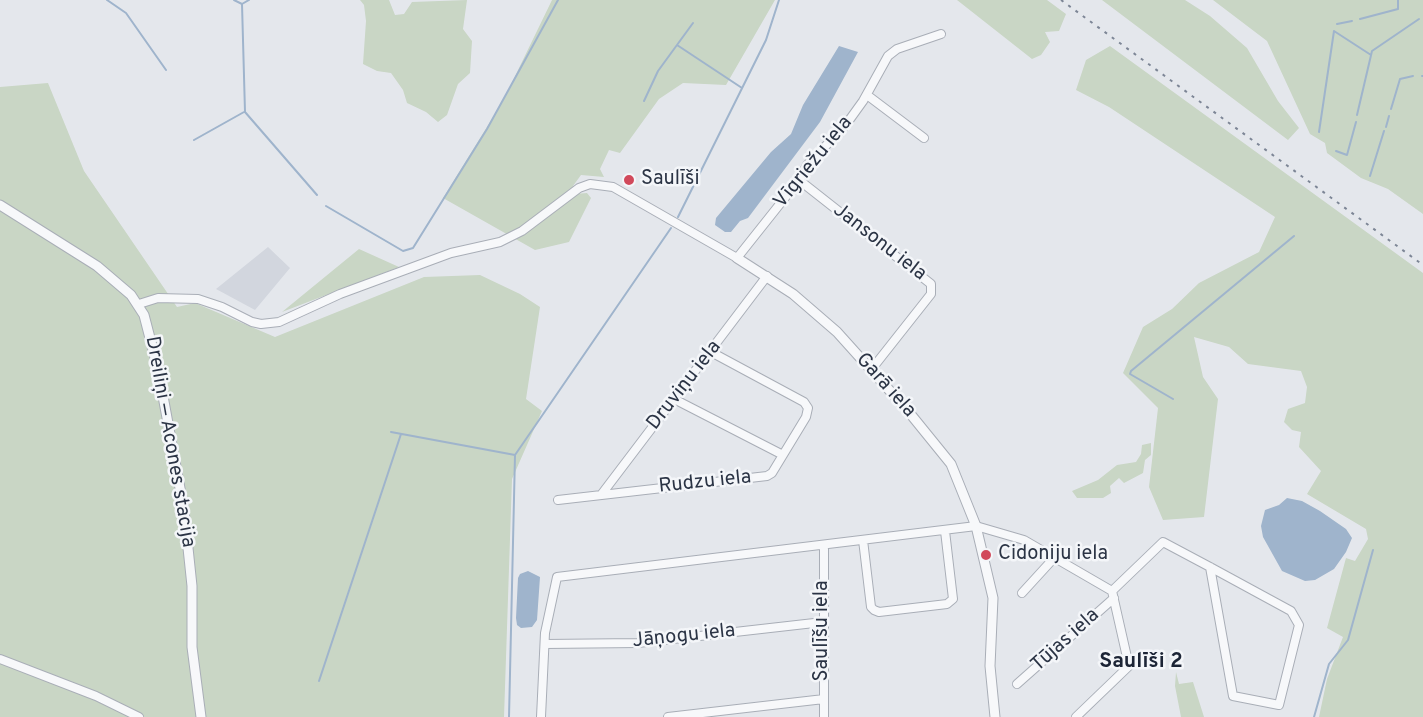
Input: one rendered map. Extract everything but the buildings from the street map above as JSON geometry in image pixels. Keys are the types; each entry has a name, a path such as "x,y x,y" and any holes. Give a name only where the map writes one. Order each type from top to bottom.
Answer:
{"street":[{"name":"Vīgriežu iela","path":"737,258 799,180 807,165 832,142 867,95 888,56 897,49 941,34"},
{"path":"867,95 924,138"},
{"name":"Jansonu iela","path":"799,180 932,284 931,294 871,370"},
{"name":"Garā iela","path":"138,304 158,298 198,299 222,307 252,322 261,324 279,322 340,294 450,254 500,242 522,231 579,188 590,183 613,188 767,276 815,311 871,370 951,464 976,526 993,598 990,666 995,717"},
{"name":"Dreiliņi — Acones stacija","path":"0,205 97,266 119,283 138,304 149,329 184,510 192,586 192,647 201,717"},
{"name":"Druviņu iela","path":"601,495 767,276"},
{"name":"Rudzu iela","path":"558,500 766,476 772,473 806,417 808,408 804,402 711,352"},
{"path":"674,399 783,455"},
{"path":"541,717 545,644 557,577 976,526 1024,540 1113,595 1129,666 1076,717"},
{"path":"863,540 871,607 874,610 936,606 947,604 953,599 945,531"},
{"path":"1113,595 1163,542 1210,567 1292,611 1299,625 1279,705 1233,696 1210,567"},
{"name":"Saulīšu iela","path":"824,544 824,717"},
{"path":"1022,593 1054,558"},
{"name":"Tūjas iela","path":"1017,684 1113,595"},
{"name":"Jāņogu iela","path":"545,644 638,643 823,622"},
{"path":"0,659 96,696 139,717"},
{"path":"668,717 824,699"}],"shaded area":[{"path":"268,247 290,268 255,310 216,289"}],"green space":[{"path":"360,0 389,0 395,15 404,14 412,2 467,0 463,29 472,41 470,73 458,84 447,115 438,122 426,112 407,103 403,90 391,73 377,71 363,64 366,21 364,5"},
{"path":"552,0 775,0 726,85 683,83 659,99 620,153 609,150 600,169 604,177 581,175 573,186 575,194 587,193 591,198 569,242 535,250 443,198 503,101"},
{"path":"957,0 1047,0 1066,14 1059,31 1045,32 1050,42 1041,55 1032,59"},
{"path":"1102,0 1185,0 1210,16 1247,48 1278,101 1299,128 1288,140"},
{"path":"1213,0 1423,0 1423,214 1388,189 1361,178 1327,153 1325,143 1310,134 1267,41"},
{"path":"1110,46 1423,273 1423,717 1319,717 1327,679 1343,637 1327,628 1346,558 1355,561 1368,539 1366,529 1307,494 1321,471 1299,447 1301,432 1292,430 1284,422 1288,409 1305,403 1307,387 1301,371 1248,364 1229,347 1194,337 1203,377 1218,399 1204,517 1163,520 1149,487 1158,408 1123,373 1143,327 1172,309 1199,283 1259,252 1275,217 1109,107 1076,90 1086,60"},
{"path":"48,83 84,171 177,307 195,303 275,337 424,277 480,275 520,294 540,307 526,399 542,411 512,479 504,717 0,717 0,87"},
{"path":"359,249 399,267 282,312"},
{"path":"1151,443 1151,455 1145,460 1143,473 1124,483 1119,478 1110,486 1111,493 1103,498 1077,498 1072,491 1098,480 1117,465 1136,462 1141,454 1142,445"},
{"path":"1176,672 1179,684 1193,682 1204,717 1181,717 1175,686"}],"water":[{"path":"839,46 858,52 820,122 748,218 740,221 731,232 725,232 715,225 716,218 771,152 791,134 803,105"},
{"path":"1287,498 1302,501 1320,511 1346,529 1352,538 1346,552 1334,569 1315,580 1305,581 1282,571 1263,537 1261,526 1265,510 1279,505"},
{"path":"528,571 540,577 537,620 532,627 521,628 517,625 516,618 518,578 520,574"}],"waterway":[{"path":"107,0 126,13 166,70"},
{"path":"234,0 242,4 249,0"},
{"path":"326,206 403,251 413,248 487,129 558,0"},
{"path":"678,217 766,40 779,0"},
{"path":"1360,19 1398,9 1398,0"},
{"path":"242,4 245,112 317,195"},
{"path":"1357,115 1372,51 1419,19"},
{"path":"1337,24 1352,21"},
{"path":"644,101 658,71 693,23"},
{"path":"1319,132 1334,31 1371,55"},
{"path":"677,45 742,88"},
{"path":"1391,109 1400,79 1413,76"},
{"path":"194,140 244,112"},
{"path":"1386,127 1389,116"},
{"path":"1336,151 1347,155 1356,122"},
{"path":"1370,176 1384,131"},
{"path":"509,717 515,455 671,228"},
{"path":"1173,399 1130,374 1131,371 1294,236"},
{"path":"391,432 515,455"},
{"path":"319,681 401,434"},
{"path":"1314,717 1329,664 1348,640 1373,550"}],"railway":[{"path":"1061,0 1423,265"}],"place":[{"name":"Saulīši","path":"629,180"},
{"name":"Cidoniju iela","path":"986,555"}],"district":[{"name":"Saulīši 2","path":"1141,663"}]}
